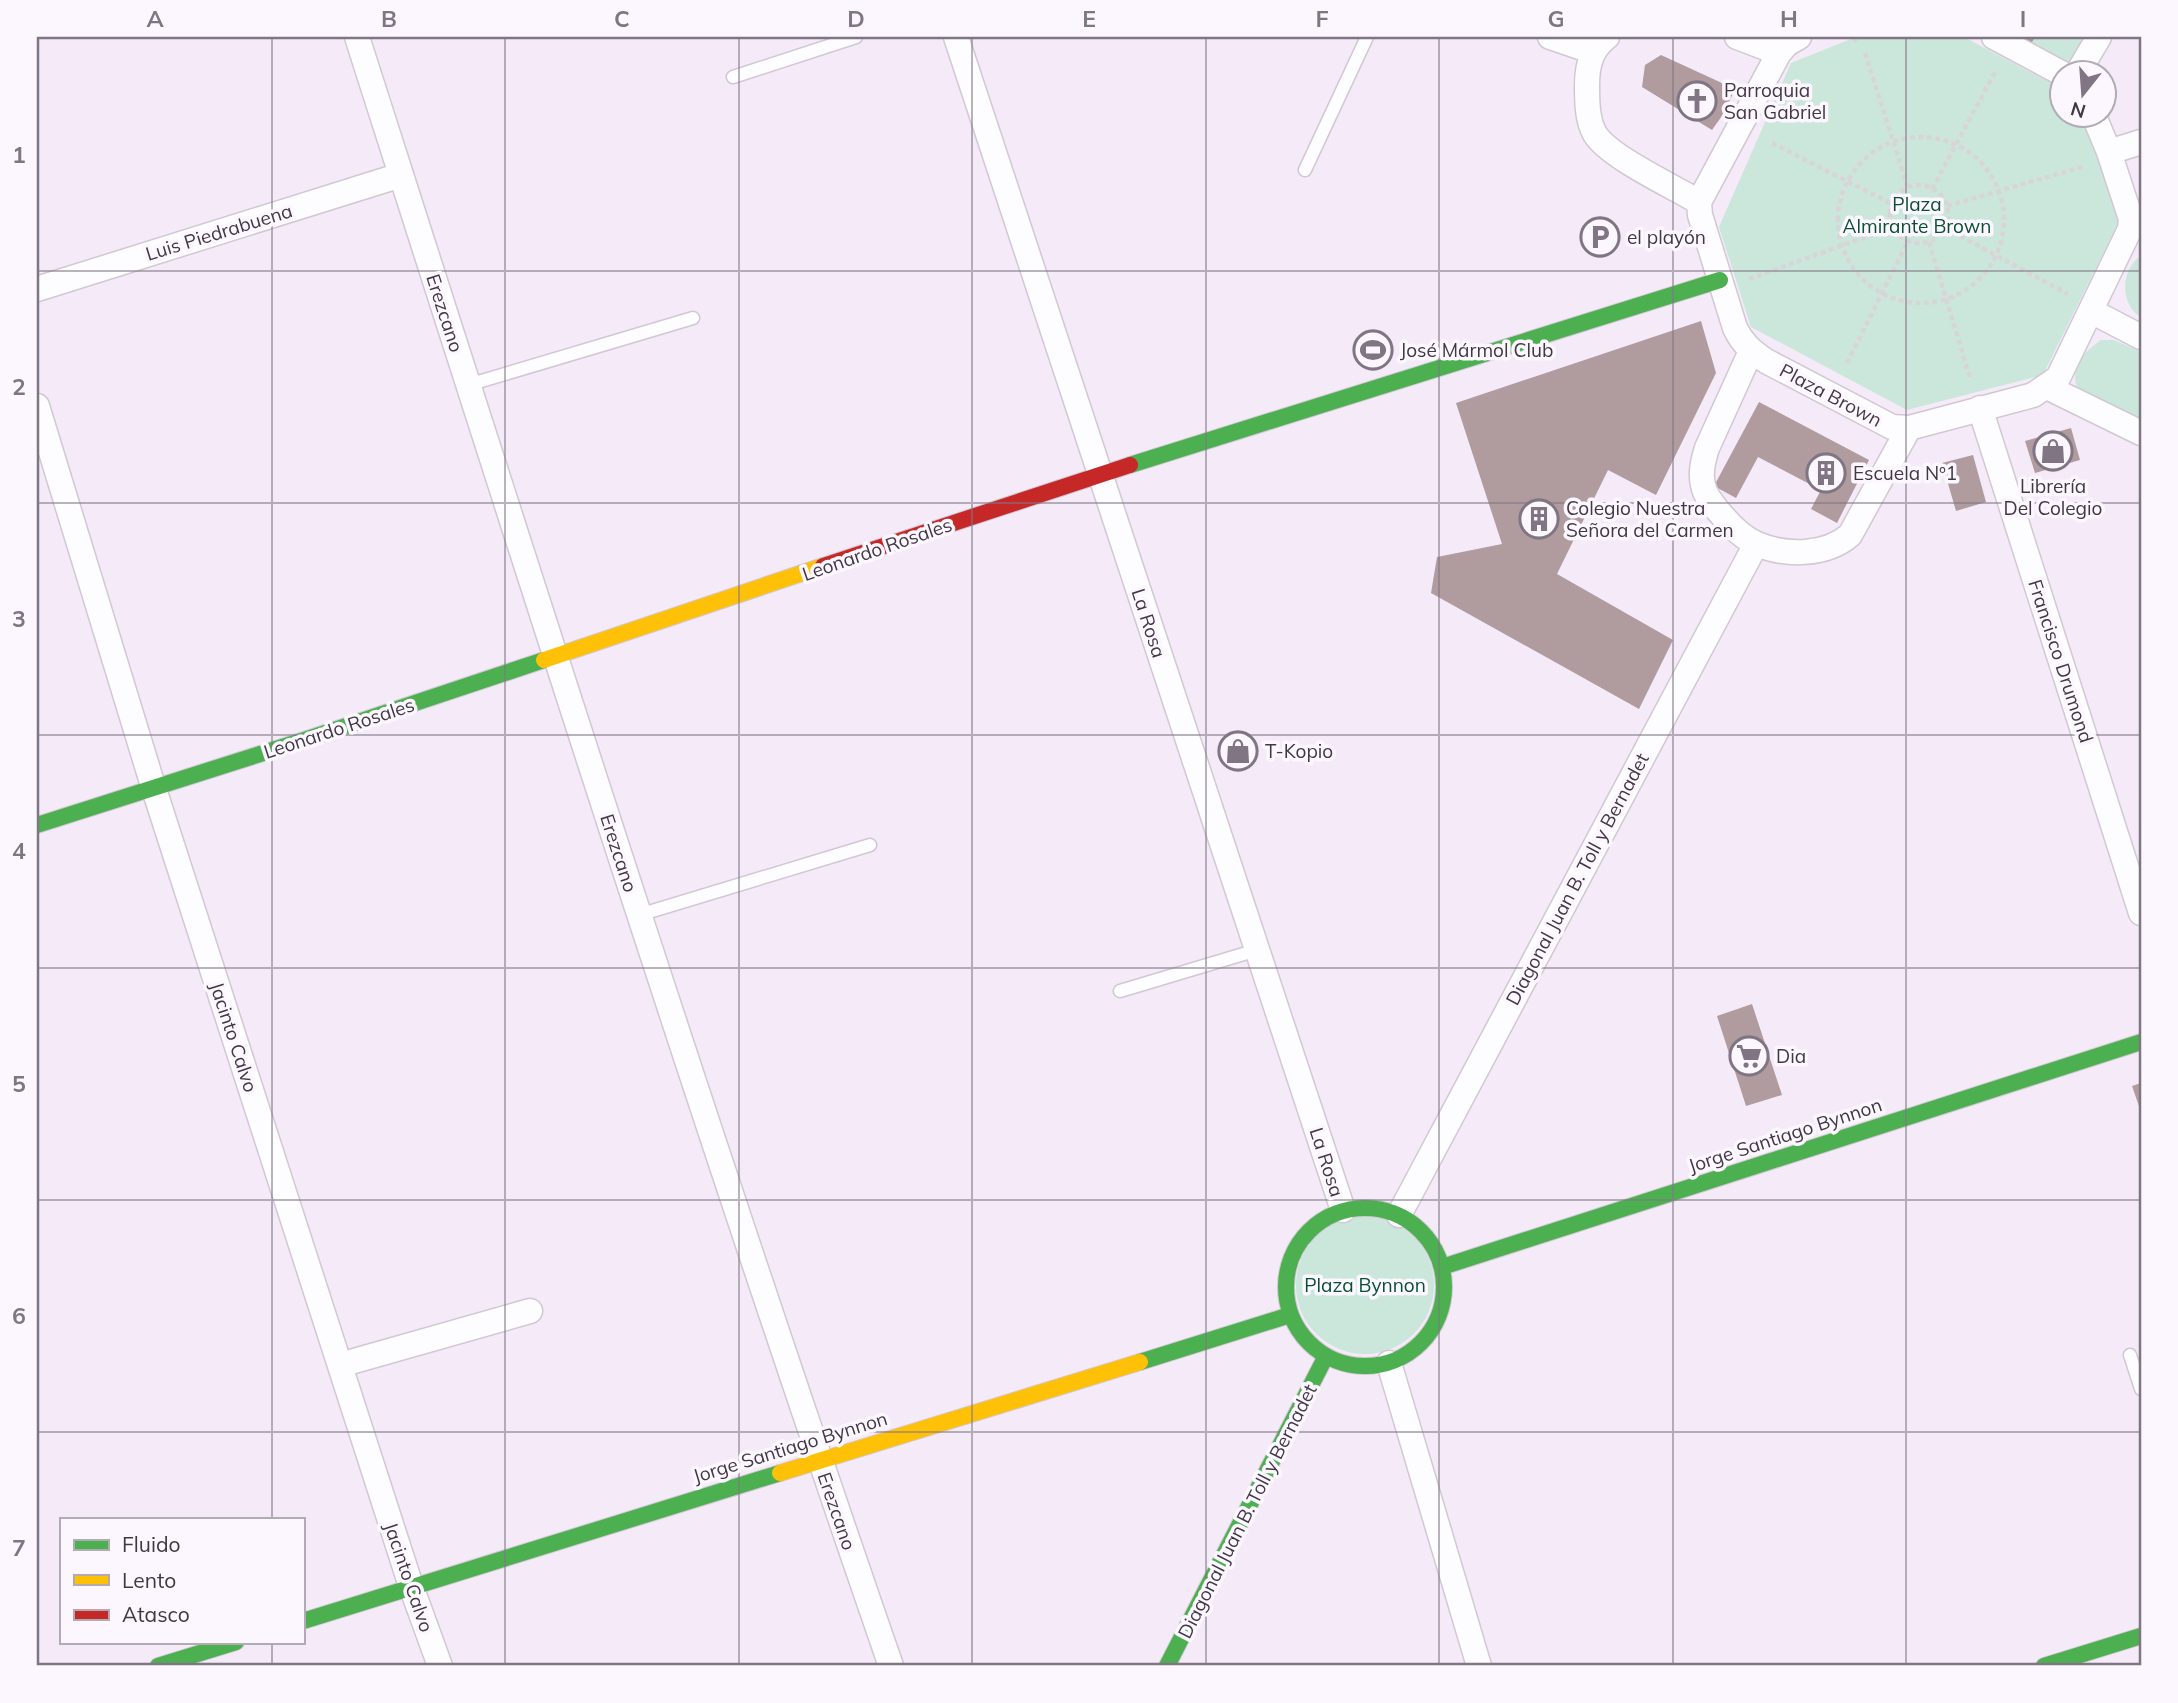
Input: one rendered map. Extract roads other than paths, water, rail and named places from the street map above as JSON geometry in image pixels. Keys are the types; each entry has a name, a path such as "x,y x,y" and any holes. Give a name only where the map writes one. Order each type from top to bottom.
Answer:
{"street":[{"name":"Erezcano","path":"357,37 554,657 819,1460 891,1666"},
{"name":"La Rosa","path":"956,37 1343,1210"},
{"path":"1550,37 1600,44 1587,76 1587,102 1596,135 1608,149 1699,202 1779,53 1799,37"},
{"path":"1737,37 1779,53"},
{"path":"1994,37 2048,66"},
{"path":"2085,60 2099,37"},
{"path":"2100,130 2136,232 2091,310 2058,378 2047,387 2141,433"},
{"path":"2109,152 2141,142"},
{"name":"Luis Piedrabuena","path":"37,289 401,175"},
{"name":"Plaza Brown","path":"1699,202 1700,215 1740,338 1751,351 1766,361 1884,424 1909,428 2033,395 2047,387"},
{"name":"Leonardo Rosales","path":"37,825 154,789 1100,475 1720,280"},
{"path":"2091,310 2141,337"},
{"path":"1751,351 1707,448 1702,462 1702,477 1708,498 1738,530 1756,544 1776,550 1796,551 1830,549 1841,543 1850,536 1909,428"},
{"name":"Jacinto Calvo","path":"37,406 154,789 411,1586 440,1666"},
{"name":"Francisco Drumond","path":"1980,408 2141,913"},
{"name":"Diagonal Juan B. Toll y Bernadet","path":"1399,1215 1756,544"},
{"name":"Jorge Santiago Bynnon","path":"1442,1267 2141,1042"},
{"path":"1368,1207 1399,1215 1415,1225 1432,1244 1442,1267 1445,1291 1440,1315 1428,1336 1410,1353 1388,1363 1367,1367 1346,1364 1326,1356 1311,1345 1290,1315 1285,1290 1288,1263 1300,1240 1319,1221 1343,1210 1368,1207"},
{"path":"340,1365 530,1311"},
{"name":"Jorge Santiago Bynnon","path":"304,1621 1290,1315"},
{"name":"Diagonal Juan B. Toll y Bernadet","path":"1167,1666 1326,1356"},
{"path":"1388,1363 1479,1666"},
{"path":"2043,1666 2141,1636"},
{"path":"158,1666 230,1644"}],"lane":[{"path":"733,78 856,37"},
{"path":"1306,170 1367,37"},
{"path":"468,385 693,318"},
{"path":"639,915 870,845"},
{"path":"1120,991 1257,950"},
{"path":"2130,1354 2141,1389"}],"place":[{"name":"Parroquia San Gabriel","path":"1697,101"},
{"name":"el playón","path":"1600,237"},
{"name":"José Mármol Club","path":"1373,350"},
{"name":"Librería Del Colegio","path":"2053,451"},
{"name":"Escuela Nº1","path":"1826,473"},
{"name":"Colegio Nuestra Señora del Carmen","path":"1539,519"},
{"name":"T-Kopio","path":"1238,751"},
{"name":"Dia","path":"1749,1056"}],"park label":[{"name":"Plaza Almirante Brown","path":"1917,215"},
{"name":"Plaza Bynnon","path":"1365,1285"}]}
